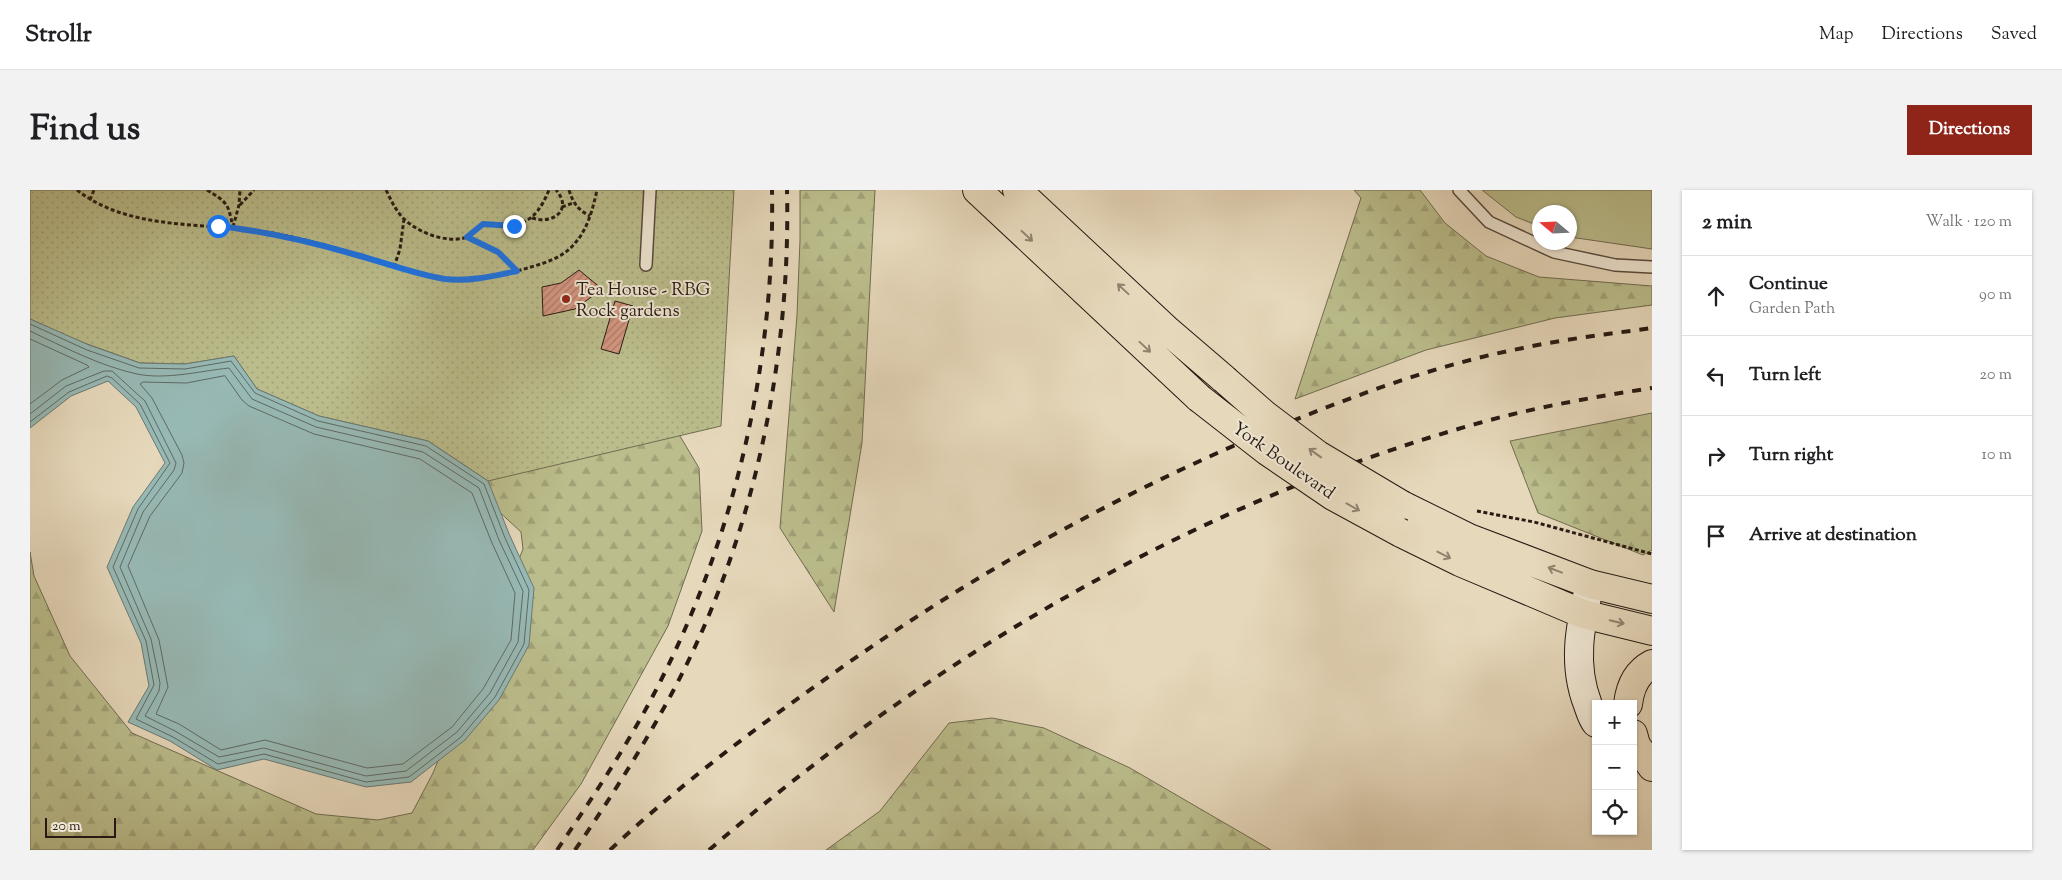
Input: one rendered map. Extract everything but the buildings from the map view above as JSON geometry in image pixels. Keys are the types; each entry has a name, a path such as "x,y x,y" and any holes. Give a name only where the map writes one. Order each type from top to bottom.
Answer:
{"main road":[{"name":"York Boulevard","path":"977,190 1199,398 1267,451 1333,496 1460,562 1583,614 1652,631"},
{"name":"York Boulevard","path":"1017,190 1168,331 1266,415 1318,455 1402,505 1469,538 1590,584 1652,599"},
{"path":"1629,700 1635,680 1644,669 1652,664"},
{"path":"1636,745 1652,766"}],"street":[{"path":"1590,584 1583,614 1578,663 1583,692 1592,713"},
{"path":"1637,762 1652,773"}],"lane":[{"path":"646,265 650,190"},
{"path":"1460,190 1489,222 1554,252 1615,266 1652,267"}],"path":[{"path":"77,190 90,200 120,214 158,221 267,232 323,245 394,267 447,279 487,278 558,259 577,242 590,216 597,190"},
{"path":"90,200 94,190"},
{"path":"207,190 223,199 229,210 233,228"},
{"path":"233,228 239,205 240,190"},
{"path":"239,205 254,190"},
{"path":"386,190 394,207 404,219 434,236 450,240 467,237 483,224 514,226 532,218 542,206 549,190"},
{"path":"556,190 561,198 562,207"},
{"path":"569,190 574,203 581,212 590,216"},
{"path":"532,218 542,221 554,219 562,207 574,203"},
{"path":"394,267 400,250 404,219"},
{"path":"467,237 498,252 517,271"},
{"path":"1472,510 1534,522 1652,554"}],"green space":[{"path":"30,190 671,421 699,468 702,531 668,626 581,784 533,850 30,850 30,552 34,576 70,656 132,733 316,814 378,820 412,813 433,773 523,549 521,532 451,467"},
{"path":"30,190 734,190 721,426 488,481 428,441 319,416 257,389 234,356 185,364 140,363 76,340 30,319"},
{"path":"800,190 875,190 862,443 834,612 780,528 797,315"},
{"path":"1354,190 1420,190 1445,223 1486,256 1539,277 1652,286 1652,305 1555,318 1426,350 1295,399 1361,198"},
{"path":"1482,190 1652,190 1652,249 1577,238 1577,205 1532,205 1532,223 1516,217"},
{"path":"1652,413 1652,550 1643,555 1538,513 1510,441"},
{"path":"992,718 1044,728 1130,768 1271,850 826,850 880,811 949,723"}],"water":[{"path":"30,319 89,345 140,363 185,364 234,356 257,389 319,416 428,441 488,481 510,536 534,588 529,645 499,700 465,740 411,782 366,787 264,759 217,770 170,741 128,722 149,686 141,643 107,567 133,507 165,463 136,407 108,381 71,396 30,428"}],"railway":[{"path":"557,850 623,749 658,686 685,628 709,568 729,507 745,445 758,382 771,254 772,190"},
{"path":"575,850 626,773 672,693 700,635 725,575 745,512 761,449 774,384 787,254 787,190"},
{"path":"610,850 661,805 741,740 878,643 988,572 1102,509 1220,452 1369,391 1430,371 1492,355 1539,345 1652,328"},
{"path":"709,850 794,780 883,713 976,651 1071,594 1169,542 1270,496 1374,456 1500,417 1565,403 1652,388"}],"place":[{"name":"Tea House - RBG Rock gardens","path":"566,299"}],"route":[{"path":"218,226 267,232 323,245 405,270 447,279 487,278 517,271 498,252 467,237 483,224 514,226"}]}
